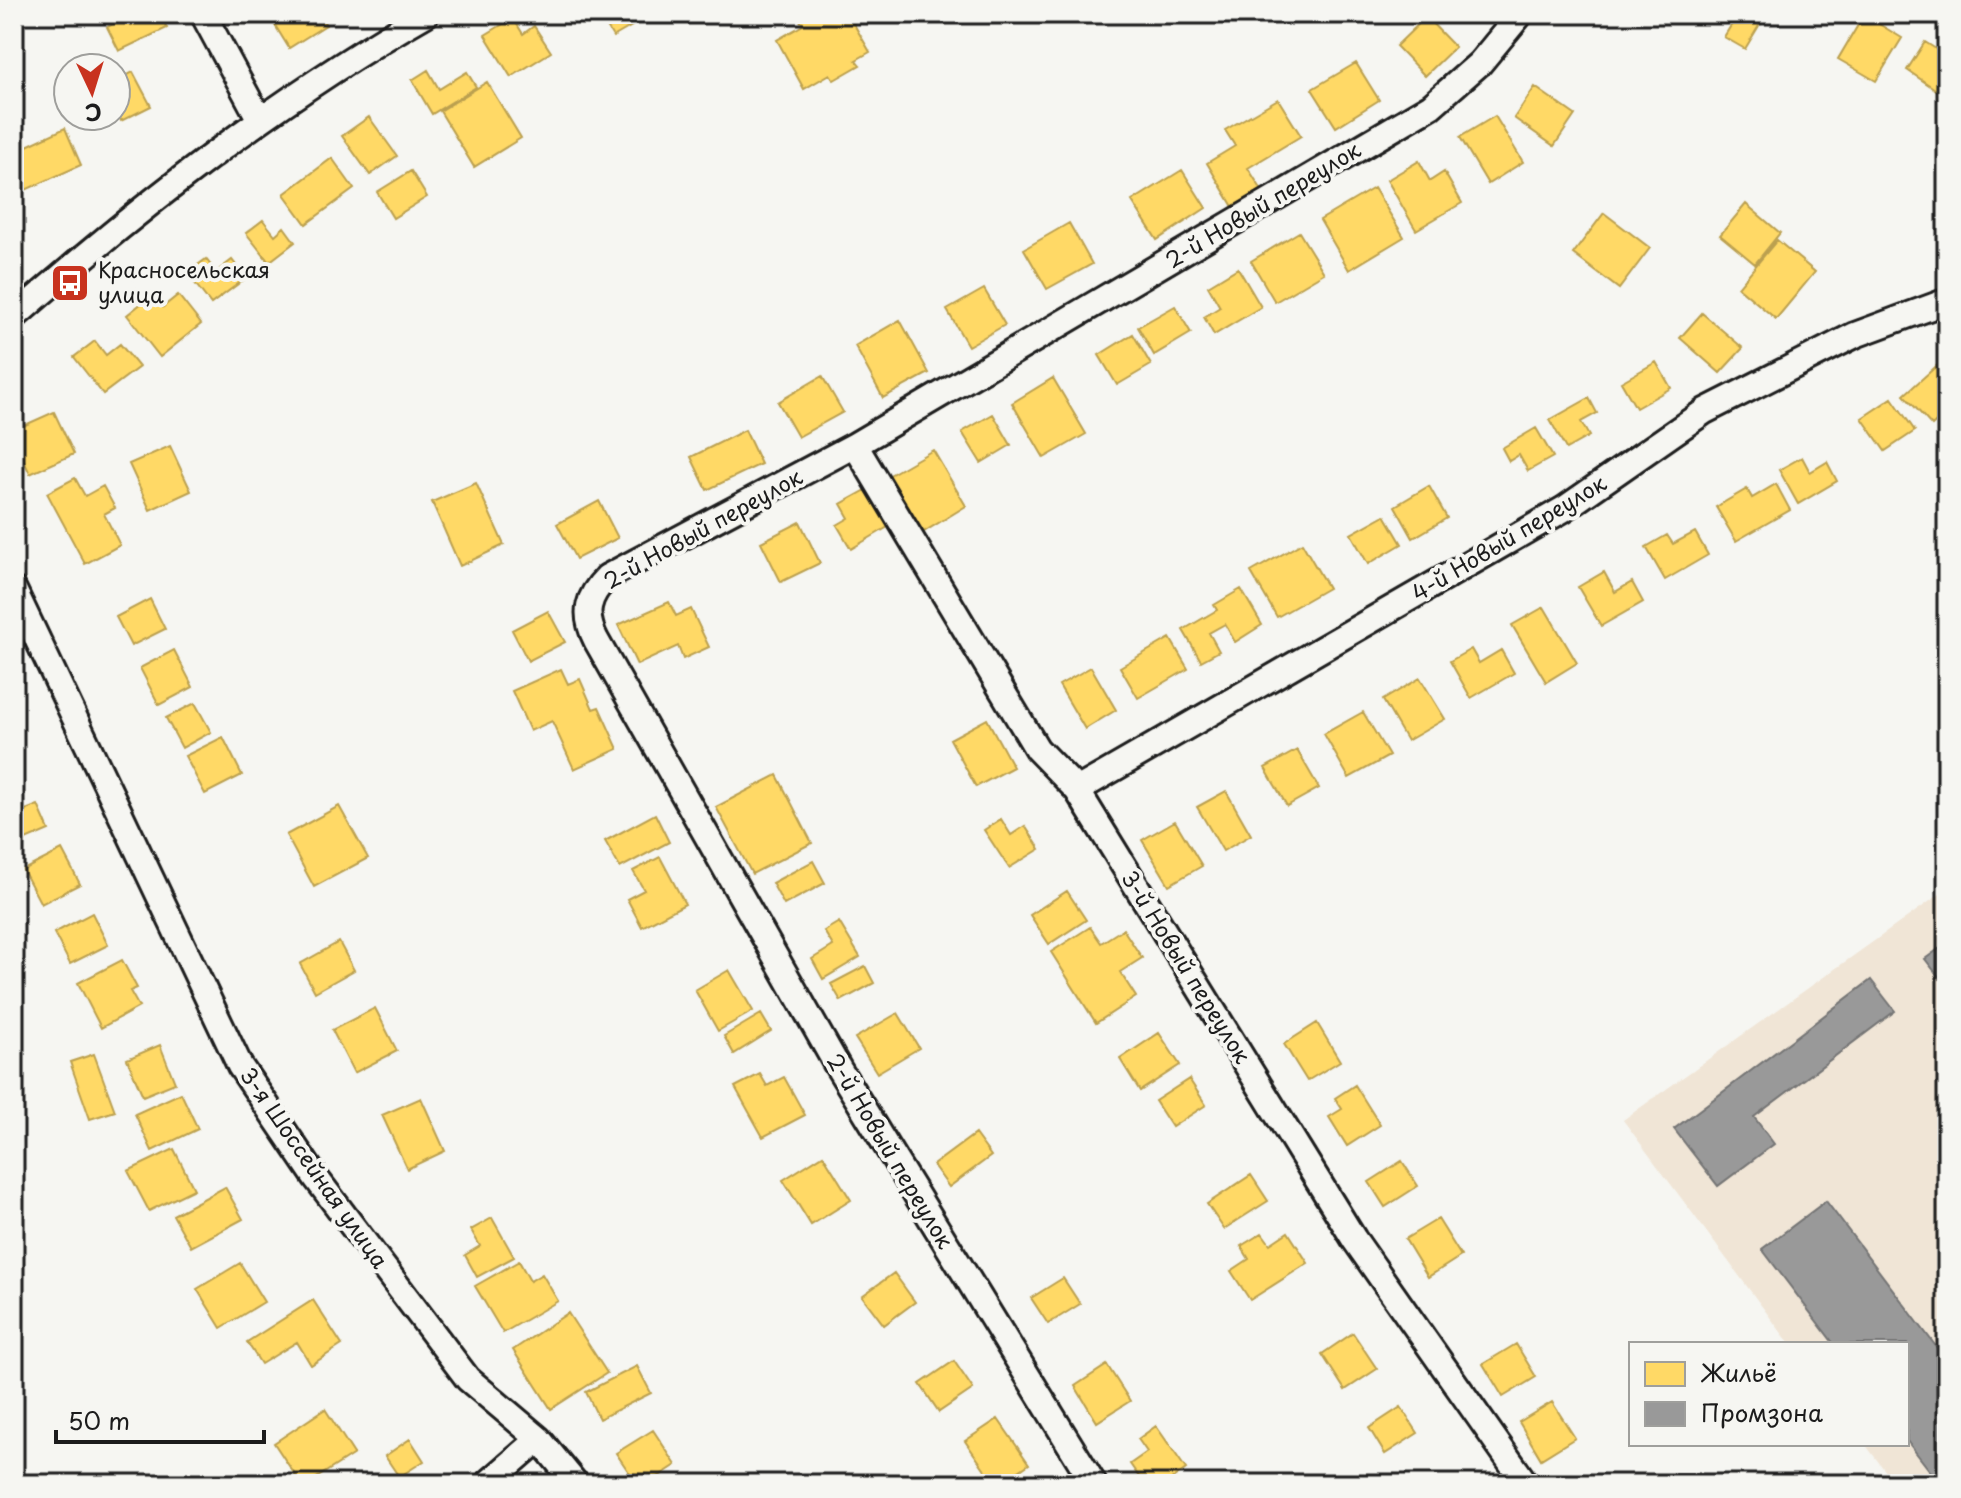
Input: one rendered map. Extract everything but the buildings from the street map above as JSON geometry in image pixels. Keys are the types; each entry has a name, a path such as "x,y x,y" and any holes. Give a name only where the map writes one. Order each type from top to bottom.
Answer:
{"street":[{"path":"203,14 260,120"},
{"path":"14,317 107,236 260,120 426,14"},
{"name":"2-й Новый переулок","path":"1094,1484 839,1069 588,624 587,606 593,591 607,577 855,445 1431,106 1480,63 1518,17"},
{"name":"4-й Новый переулок","path":"1077,790 1564,509 1705,411 1855,335 1947,301"},
{"name":"3-й Новый переулок","path":"855,445 1037,749 1077,790 1354,1239 1526,1484"},
{"name":"3-я Шоссейная улица","path":"14,590 240,1066 316,1178 468,1379 539,1439 576,1484"},
{"path":"487,1484 539,1439"}],"shaded area":[{"path":"1947,889 1947,1484 1895,1484 1866,1446 1909,1446 1909,1342 1789,1342 1623,1120"}],"place":[{"name":"Красносельская улица","path":"70,283"}]}
